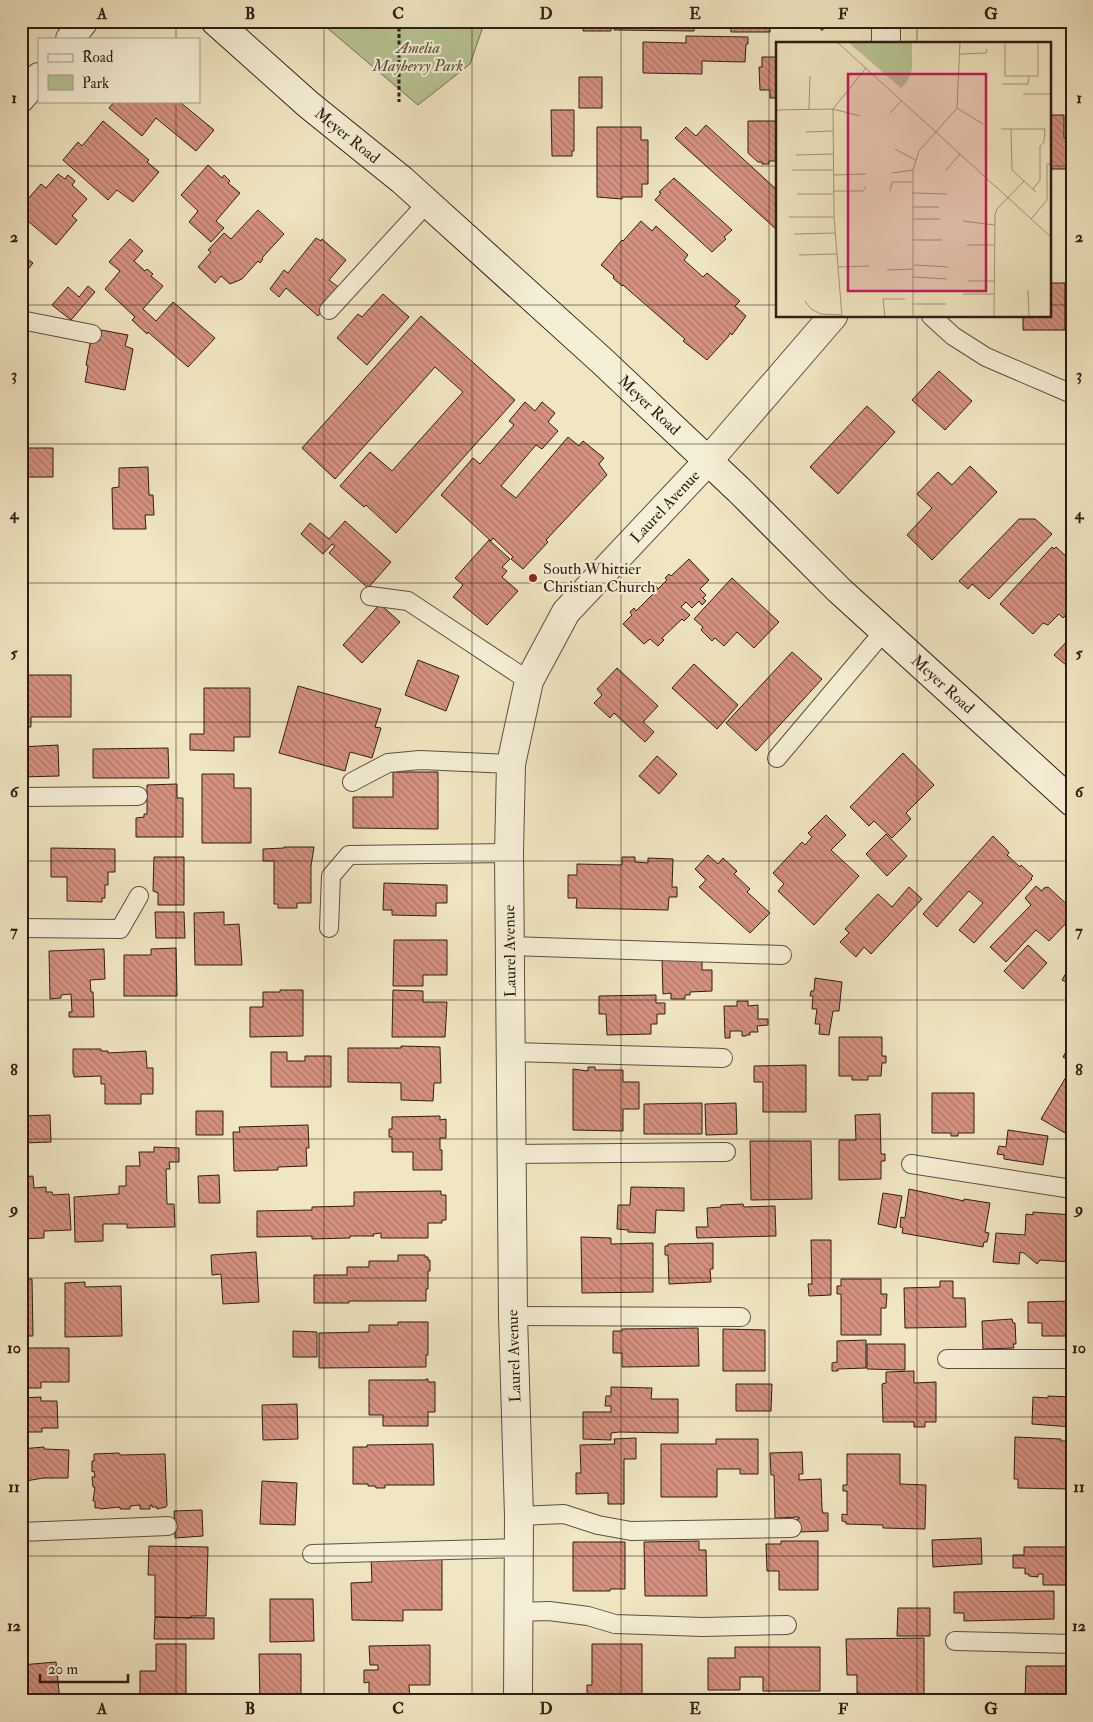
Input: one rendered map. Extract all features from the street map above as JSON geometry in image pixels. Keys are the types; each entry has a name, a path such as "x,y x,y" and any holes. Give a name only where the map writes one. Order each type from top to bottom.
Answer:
{"street":[{"path":"71,38 84,21"},
{"name":"Meyer Road","path":"215,21 309,105 427,203 601,360 840,590 1072,802"},
{"path":"886,21 886,42"},
{"path":"21,98 38,78"},
{"name":"Laurel Avenue","path":"518,1701 519,1516 513,1316 509,853 511,764 529,681 566,612 708,461 831,318"}],"lane":[{"path":"329,310 427,203"},
{"path":"933,318 953,336 986,357 1072,394"},
{"path":"21,320 92,334"},
{"path":"370,596 408,601 529,681"},
{"path":"777,758 885,630"},
{"path":"352,782 388,763 420,760 511,764"},
{"path":"21,797 138,796"},
{"path":"329,928 330,876 349,855 509,853"},
{"path":"21,928 120,928 139,896"},
{"path":"510,946 782,955"},
{"path":"512,1052 723,1058"},
{"path":"512,1154 726,1152"},
{"path":"911,1164 1072,1189"},
{"path":"513,1316 741,1317"},
{"path":"947,1359 1072,1359"},
{"path":"519,1516 564,1514 598,1525 631,1531 792,1528"},
{"path":"21,1532 168,1526"},
{"path":"312,1554 518,1548"},
{"path":"518,1612 549,1611 588,1616 615,1624 703,1627 787,1625"},
{"path":"955,1641 1072,1644"}],"path":[{"path":"399,21 399,102"}],"green space":[{"name":"Amelia Mayberry Park","path":"319,21 485,21 470,64 418,105"}],"building":[{"path":"583,21 611,21 611,31 583,31"},
{"path":"614,21 695,21 694,31 614,30"},
{"path":"731,21 823,21 823,30 821,28 770,28 770,32 731,32"},
{"path":"686,36 748,37 745,62 702,61 702,74 643,73 643,42 686,43"},
{"path":"762,57 776,57 776,98 770,98 770,90 760,90 759,67 762,67"},
{"path":"579,77 602,77 602,108 579,108"},
{"path":"114,102 182,102 214,130 196,151 156,118 142,136 109,108"},
{"path":"551,110 574,110 574,151 572,151 572,156 552,156"},
{"path":"1050,115 1064,115 1064,138 1068,138 1068,169 1050,169"},
{"path":"103,121 149,160 147,162 159,172 133,202 117,190 108,200 63,160 78,142 82,146"},
{"path":"748,121 776,121 776,161 762,164 762,162 758,162 748,153"},
{"path":"706,125 776,189 776,229 675,138 686,127 696,136"},
{"path":"597,127 641,127 641,140 648,140 648,184 642,184 642,197 622,197 622,199 597,197"},
{"path":"208,165 222,178 224,175 230,181 228,183 240,193 216,221 224,228 211,242 189,222 198,211 181,195"},
{"path":"58,174 65,179 68,175 75,181 72,185 87,199 72,216 77,220 56,245 21,215 21,207 41,184 46,188"},
{"path":"674,178 732,230 724,237 726,239 712,252 655,200 661,193 659,192"},
{"path":"258,210 284,234 262,258 260,263 258,261 242,279 230,284 221,276 215,283 198,267 211,252 208,250 224,233 231,239"},
{"path":"641,221 652,231 656,226 688,255 684,260 703,277 707,273 740,301 735,306 746,316 732,335 730,333 707,360 683,341 685,339 622,286 601,265"},
{"path":"316,238 321,241 322,239 346,260 329,280 341,289 318,316 286,288 279,297 270,289 284,270 288,273"},
{"path":"130,239 143,251 134,261 145,271 147,269 153,274 151,276 163,286 143,309 156,321 173,302 215,338 188,367 132,320 135,317 105,289 120,271 109,262"},
{"path":"21,254 33,263 21,278"},
{"path":"1050,283 1065,283 1065,330 1023,330 1023,318 1050,318"},
{"path":"88,286 95,292 71,320 52,305 68,287 79,297"},
{"path":"383,294 409,317 367,365 337,338 358,314 362,317"},
{"path":"421,316 515,400 396,533 366,505 364,507 340,486 370,452 392,471 463,392 435,367 335,479 302,448"},
{"path":"101,330 128,335 125,346 133,349 125,390 85,382 91,339 99,341"},
{"path":"939,371 972,401 945,430 912,400"},
{"path":"525,402 535,411 542,402 555,413 548,422 558,431 542,449 536,445 501,486 516,498 568,437 579,446 583,441 604,458 599,464 607,475 546,540 548,542 523,569 511,559 513,557 493,538 491,541 441,495 473,458 480,464 514,425 509,421"},
{"path":"867,406 895,432 838,494 810,467"},
{"path":"21,448 53,448 53,477 21,477"},
{"path":"970,466 997,492 932,560 907,535 932,508 917,494 938,472 952,485"},
{"path":"148,467 149,495 153,495 154,515 145,515 146,529 113,529 112,488 119,487 119,468"},
{"path":"1019,519 1035,519 1052,534 989,599 972,584 968,589 959,581"},
{"path":"345,521 391,562 368,588 329,553 335,546 332,544 323,554 301,534 310,523 329,539"},
{"path":"489,540 510,559 502,567 507,571 502,577 518,591 487,625 453,597 463,585 455,578"},
{"path":"1052,547 1054,549 1056,547 1071,561 1072,610 1063,618 1059,614 1048,625 1043,623 1033,634 1000,604"},
{"path":"689,559 709,580 700,589 706,595 703,598 706,601 702,605 699,601 692,608 686,602 681,607 690,615 684,621 682,619 662,638 664,640 658,646 650,639 644,644 623,624 632,615 630,612 634,608 636,611 655,592 653,590 656,586 658,589 667,580 665,578 669,574 671,576"},
{"path":"732,578 779,622 754,648 737,632 724,646 715,638 712,641 701,630 703,627 694,619"},
{"path":"380,604 400,622 362,663 343,645"},
{"path":"1072,636 1072,670 1054,655"},
{"path":"792,652 822,679 756,751 726,723"},
{"path":"418,660 459,676 446,711 405,695"},
{"path":"694,664 738,705 717,729 672,688"},
{"path":"617,668 658,706 643,722 654,732 645,742 614,713 610,718 594,703 602,695 597,689"},
{"path":"21,675 71,675 71,717 31,717 31,727 21,727"},
{"path":"298,686 381,709 375,727 381,728 372,758 350,752 345,771 279,753"},
{"path":"204,688 250,688 250,737 234,737 234,751 190,750 190,734 204,734"},
{"path":"58,745 59,776 21,777 21,747"},
{"path":"168,748 169,778 93,778 93,749"},
{"path":"903,753 934,785 906,813 911,819 892,838 874,821 869,826 850,807"},
{"path":"657,756 677,774 659,794 639,776"},
{"path":"393,772 438,772 438,829 353,828 353,797 393,797"},
{"path":"202,774 234,774 234,788 251,788 251,843 202,843"},
{"path":"177,784 177,798 183,798 183,837 136,837 136,818 144,817 144,814 147,814 147,785"},
{"path":"21,807 28,807 28,839 21,839"},
{"path":"826,815 846,835 831,850 859,876 814,925 778,891 784,884 773,873 802,842 805,845 812,837 808,833"},
{"path":"886,834 907,856 887,876 866,854"},
{"path":"993,836 1007,850 1009,853 1007,855 1033,876 974,943 959,930 983,903 969,891 937,927 923,914"},
{"path":"314,847 311,866 311,903 297,903 297,908 278,908 278,904 274,904 274,861 263,861 263,849"},
{"path":"51,848 115,849 115,872 108,872 108,885 105,885 105,898 102,898 102,902 67,901 67,877 51,877"},
{"path":"708,855 718,864 723,858 737,871 734,874 750,889 747,892 770,913 750,933 699,887 706,880 695,869"},
{"path":"154,857 184,857 184,905 158,905 158,893 153,891"},
{"path":"622,857 635,857 635,862 648,863 648,858 673,859 672,887 677,887 677,897 669,897 668,910 576,908 577,898 568,898 568,875 577,875 577,864 622,865"},
{"path":"384,883 447,885 447,903 436,903 436,916 392,915 392,910 383,910"},
{"path":"1036,886 1042,891 1048,887 1072,909 1072,917 1049,941 1036,930 1006,962 990,947 1031,905 1025,898"},
{"path":"909,887 922,899 871,954 864,947 856,957 840,942 849,933 845,929 878,894 892,907"},
{"path":"155,912 184,912 185,938 156,938"},
{"path":"224,912 224,925 239,924 242,965 195,965 194,913"},
{"path":"394,940 447,940 447,975 423,975 423,986 393,986"},
{"path":"1028,945 1047,963 1023,989 1004,971"},
{"path":"176,948 177,996 124,996 124,955 151,955 151,949"},
{"path":"104,949 105,979 90,980 91,992 93,992 94,1017 69,1017 69,1012 72,1012 71,994 61,995 61,998 50,999 49,951"},
{"path":"662,958 702,958 702,970 712,970 712,991 690,992 690,995 685,995 685,999 671,999 671,993 663,994"},
{"path":"1072,963 1072,985 1062,980"},
{"path":"815,978 842,982 839,1011 833,1011 829,1035 819,1034 820,1024 815,1024 817,1009 812,1009 813,996 810,996 811,991 814,991"},
{"path":"280,990 303,990 303,1036 250,1037 250,1007 263,1007 263,992 280,992"},
{"path":"393,990 423,991 423,1002 447,1002 445,1037 392,1037"},
{"path":"656,995 656,1003 665,1003 665,1014 657,1014 657,1024 651,1024 651,1034 607,1035 606,1014 599,1014 599,996"},
{"path":"737,1001 748,1001 748,1006 758,1005 758,1019 768,1019 768,1025 757,1026 758,1032 750,1032 750,1035 746,1036 742,1036 742,1031 730,1031 730,1038 725,1038 724,1006 737,1006"},
{"path":"839,1037 882,1037 882,1056 886,1056 886,1063 882,1063 881,1076 868,1076 868,1080 852,1080 852,1076 839,1076"},
{"path":"1072,1041 1072,1062 1063,1057"},
{"path":"401,1046 440,1047 441,1083 434,1083 433,1101 401,1100 401,1083 348,1082 348,1048 401,1048"},
{"path":"73,1049 101,1049 101,1051 108,1051 108,1053 146,1051 147,1068 153,1068 153,1094 141,1094 141,1104 105,1104 105,1084 101,1084 101,1076 74,1077"},
{"path":"271,1052 287,1052 287,1061 305,1061 305,1056 331,1056 331,1087 271,1087"},
{"path":"806,1065 806,1112 763,1112 763,1082 754,1082 754,1066"},
{"path":"588,1067 595,1067 595,1070 623,1070 623,1082 639,1082 639,1109 623,1109 623,1131 573,1130 573,1069 588,1071"},
{"path":"1072,1067 1072,1137 1041,1119"},
{"path":"932,1093 974,1093 974,1133 958,1133 958,1136 951,1136 951,1133 932,1133"},
{"path":"702,1103 702,1134 644,1134 644,1104"},
{"path":"736,1103 737,1134 706,1135 705,1104"},
{"path":"196,1111 223,1111 223,1135 196,1135"},
{"path":"880,1114 881,1154 885,1154 885,1161 881,1161 881,1179 839,1180 839,1140 856,1140 855,1115"},
{"path":"50,1115 51,1142 24,1143 23,1116"},
{"path":"440,1116 440,1120 446,1119 446,1138 440,1138 442,1170 413,1170 413,1152 392,1152 392,1137 389,1137 389,1129 392,1129 392,1117"},
{"path":"308,1125 309,1148 306,1148 307,1166 278,1167 278,1170 234,1171 233,1132 240,1132 239,1127"},
{"path":"1008,1130 1048,1136 1043,1165 1004,1159 1004,1155 997,1154 999,1146 1006,1147"},
{"path":"750,1141 811,1141 812,1199 751,1200"},
{"path":"154,1147 179,1148 179,1162 169,1162 170,1169 166,1169 167,1204 174,1204 175,1227 127,1228 127,1224 103,1224 103,1241 75,1242 74,1197 119,1194 119,1186 126,1186 126,1166 140,1166 139,1152 154,1152"},
{"path":"219,1175 220,1203 199,1203 198,1176"},
{"path":"33,1176 34,1188 46,1187 46,1192 52,1192 53,1195 69,1194 71,1230 44,1231 44,1238 21,1239 21,1177"},
{"path":"631,1187 684,1188 684,1211 656,1210 655,1233 628,1232 628,1230 617,1229 618,1205 630,1205"},
{"path":"909,1189 964,1201 964,1199 990,1203 985,1232 989,1233 987,1242 984,1242 983,1247 902,1233 903,1228 900,1227 901,1217 905,1218"},
{"path":"441,1191 441,1195 446,1195 446,1220 442,1220 442,1223 428,1223 428,1238 381,1238 381,1233 373,1234 374,1236 350,1236 350,1238 312,1239 312,1236 257,1237 257,1211 312,1210 312,1207 354,1206 354,1192"},
{"path":"883,1193 902,1196 896,1228 878,1224"},
{"path":"743,1204 744,1207 775,1206 776,1236 697,1238 696,1227 708,1227 707,1208"},
{"path":"1033,1212 1072,1215 1072,1262 1040,1260 1037,1264 1020,1252 1019,1264 993,1262 996,1233 1025,1235 1026,1214 1033,1215"},
{"path":"581,1237 611,1238 611,1244 653,1243 653,1292 582,1293"},
{"path":"811,1240 831,1240 831,1295 809,1296 808,1284 812,1284"},
{"path":"713,1243 713,1269 710,1269 711,1282 669,1284 668,1255 665,1255 665,1246 668,1246 668,1244"},
{"path":"256,1252 259,1302 223,1304 221,1274 212,1275 211,1255"},
{"path":"398,1255 425,1255 430,1260 426,1301 314,1303 314,1275 347,1275 347,1267 369,1267 369,1261 398,1261"},
{"path":"21,1279 32,1279 33,1336 21,1336"},
{"path":"841,1279 881,1279 881,1294 887,1294 886,1308 881,1308 881,1335 841,1335 841,1294 837,1294 837,1286 841,1286"},
{"path":"940,1281 953,1281 953,1298 965,1298 966,1327 905,1328 904,1288 940,1287"},
{"path":"85,1282 85,1287 121,1286 122,1336 65,1337 65,1283"},
{"path":"1072,1301 1072,1336 1042,1336 1042,1323 1028,1323 1028,1302"},
{"path":"1012,1319 1013,1323 1015,1323 1016,1344 1013,1344 1014,1348 983,1349 982,1321"},
{"path":"398,1322 428,1322 426,1367 319,1368 319,1333 369,1332 369,1325 398,1325"},
{"path":"698,1328 699,1366 622,1367 622,1353 613,1353 613,1331 622,1331 622,1329"},
{"path":"723,1329 765,1330 765,1371 723,1371"},
{"path":"293,1331 317,1332 317,1357 293,1357"},
{"path":"866,1340 866,1368 832,1371 832,1363 837,1362 837,1341"},
{"path":"867,1344 905,1344 905,1370 867,1369"},
{"path":"21,1348 69,1348 69,1382 41,1382 41,1388 25,1388 25,1394 21,1394"},
{"path":"914,1371 914,1383 936,1382 936,1422 925,1422 925,1427 914,1427 914,1422 883,1422 882,1384 886,1383 886,1372"},
{"path":"428,1379 428,1382 435,1382 435,1412 428,1412 428,1426 383,1426 383,1415 369,1415 369,1380"},
{"path":"736,1384 772,1384 771,1411 736,1411"},
{"path":"611,1387 652,1388 651,1399 678,1399 678,1433 619,1432 611,1433 611,1440 583,1439 583,1412 611,1412 611,1406 605,1406 606,1396 611,1396"},
{"path":"1048,1396 1072,1397 1072,1427 1032,1424 1033,1397 1048,1398"},
{"path":"41,1397 41,1401 57,1401 58,1428 42,1428 42,1432 28,1432 28,1441 21,1441 21,1398"},
{"path":"297,1404 298,1439 263,1440 262,1405"},
{"path":"1015,1437 1072,1441 1072,1489 1018,1488 1018,1479 1014,1479"},
{"path":"636,1438 636,1459 624,1459 624,1504 608,1504 608,1493 576,1494 576,1473 581,1473 580,1445 615,1444 614,1439"},
{"path":"716,1439 758,1439 758,1474 740,1474 740,1469 717,1469 717,1497 661,1497 661,1444 716,1444"},
{"path":"433,1444 434,1485 385,1485 385,1488 376,1488 375,1486 368,1486 368,1484 353,1484 353,1447"},
{"path":"44,1447 44,1449 69,1450 68,1478 43,1478 26,1481 28,1504 21,1504 21,1449"},
{"path":"802,1452 803,1474 799,1474 799,1480 821,1479 822,1509 823,1513 828,1513 828,1531 799,1532 797,1530 797,1519 799,1517 775,1518 774,1475 771,1475 770,1453"},
{"path":"119,1453 120,1455 165,1454 166,1507 157,1509 157,1507 150,1505 150,1509 140,1509 140,1505 130,1506 130,1509 120,1509 120,1507 95,1508 95,1501 93,1501 95,1487 93,1487 92,1477 95,1477 94,1471 92,1472 94,1454"},
{"path":"847,1454 900,1454 900,1484 926,1485 925,1529 883,1528 883,1525 846,1524 846,1522 842,1521 842,1514 847,1515 847,1491 843,1491 843,1485 847,1485"},
{"path":"262,1481 297,1483 295,1525 260,1524"},
{"path":"202,1510 203,1536 175,1538 174,1511"},
{"path":"981,1538 982,1564 933,1567 932,1540"},
{"path":"699,1541 699,1550 706,1550 707,1596 645,1596 644,1542"},
{"path":"781,1541 818,1541 818,1590 779,1590 779,1571 767,1571 766,1544 781,1544"},
{"path":"573,1542 625,1542 625,1589 573,1591"},
{"path":"149,1546 208,1547 206,1616 191,1616 191,1618 155,1617 155,1575 148,1575"},
{"path":"1024,1547 1072,1547 1072,1585 1043,1585 1043,1574 1038,1574 1038,1577 1029,1576 1029,1574 1025,1574 1025,1568 1013,1568 1013,1555 1024,1555"},
{"path":"442,1556 442,1610 403,1610 403,1621 352,1620 351,1583 372,1582 371,1557"},
{"path":"1054,1591 1054,1619 964,1621 964,1613 954,1613 954,1592"},
{"path":"270,1599 313,1599 314,1641 270,1642"},
{"path":"898,1608 930,1608 930,1636 897,1636"},
{"path":"155,1617 214,1618 214,1639 154,1639"},
{"path":"924,1638 924,1701 860,1701 860,1693 857,1693 857,1675 847,1675 846,1639"},
{"path":"156,1644 186,1644 186,1701 140,1701 140,1671 156,1671"},
{"path":"592,1644 642,1644 642,1701 592,1701 592,1694 587,1694 587,1685 592,1685"},
{"path":"430,1645 430,1685 409,1685 410,1701 369,1701 369,1682 364,1683 364,1670 378,1670 378,1665 370,1665 369,1646"},
{"path":"735,1647 820,1647 820,1691 763,1691 763,1677 740,1677 740,1690 708,1690 708,1658 735,1658"},
{"path":"259,1654 301,1654 301,1701 260,1701"},
{"path":"56,1662 60,1701 21,1701 21,1665"},
{"path":"1026,1666 1072,1666 1072,1701 1025,1701"}],"place":[{"name":"South Whittier Christian Church","path":"533,578"}]}
